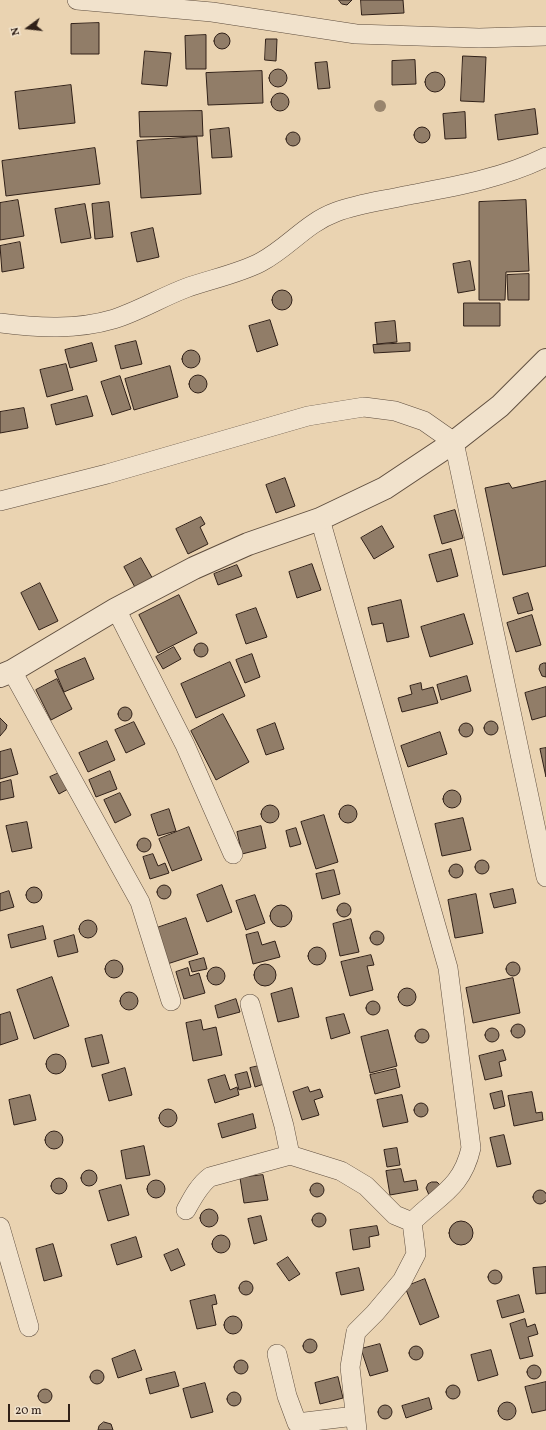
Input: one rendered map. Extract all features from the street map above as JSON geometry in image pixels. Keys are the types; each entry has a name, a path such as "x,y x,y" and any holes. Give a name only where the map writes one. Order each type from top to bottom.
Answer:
{"street":[{"path":"77,0 212,12 356,34 479,38 546,36"},
{"path":"0,322 32,327 72,327 114,319 184,289 260,263 281,249 316,220 336,212 357,205 500,176 546,157"},
{"path":"170,1001 140,902 6,674 116,609 194,568 242,547 320,519 385,488 454,442 500,406 546,363"},
{"path":"0,501 129,468 308,416 364,407 395,411 424,421 454,442 546,877"},
{"path":"320,519 448,968 462,1068 471,1148 467,1165 456,1184 426,1208 412,1222"},
{"path":"116,609 185,745 232,854"},
{"path":"250,1004 284,1126 290,1155"},
{"path":"186,1210 196,1192 205,1180 210,1177 290,1155 341,1171 366,1186 395,1214 412,1222"},
{"path":"277,1354 287,1396 297,1423 356,1423 350,1367 356,1332 375,1313 402,1281 416,1254 412,1222"},
{"path":"0,1227 29,1327"}],"building":[{"path":"339,0 352,0 347,5 342,4"},
{"path":"361,0 403,0 404,13 362,15"},
{"path":"99,23 99,54 71,54 71,24"},
{"path":"222,33 228,35 230,41 228,47 222,49 216,47 214,41 216,35"},
{"path":"206,35 206,69 186,69 185,36"},
{"path":"266,39 277,39 276,61 265,60"},
{"path":"145,51 171,53 167,86 142,84"},
{"path":"463,56 486,57 484,102 461,101"},
{"path":"415,60 416,84 392,85 392,61"},
{"path":"327,62 330,88 318,89 315,63"},
{"path":"278,69 284,72 287,78 284,84 278,87 272,84 269,78 272,72"},
{"path":"262,71 263,103 208,105 206,73"},
{"path":"435,72 442,75 445,82 442,89 435,92 428,89 425,82 428,75"},
{"path":"71,85 75,123 19,129 15,92"},
{"path":"280,93 286,96 289,102 286,108 280,111 274,108 271,102 274,96"},
{"path":"535,109 538,134 498,140 495,115"},
{"path":"202,111 203,136 140,137 139,112"},
{"path":"465,112 466,138 445,139 443,114"},
{"path":"422,127 428,129 430,135 428,141 422,143 416,141 414,135 416,129"},
{"path":"229,128 232,157 212,158 210,130"},
{"path":"290,132 296,132 300,136 300,142 296,146 290,146 286,142 286,136"},
{"path":"197,137 201,194 141,198 137,141"},
{"path":"95,148 100,184 6,196 2,161"},
{"path":"18,200 24,236 0,240 0,203"},
{"path":"526,200 529,271 506,272 505,300 479,300 479,202"},
{"path":"109,202 113,237 95,239 92,204"},
{"path":"85,204 91,238 61,243 55,209"},
{"path":"153,228 159,257 137,262 131,233"},
{"path":"20,242 24,268 2,272 0,246"},
{"path":"470,261 475,290 458,293 453,264"},
{"path":"529,274 529,300 508,300 507,275"},
{"path":"282,290 289,293 292,300 289,307 282,310 275,307 272,300 275,293"},
{"path":"464,303 500,303 500,326 464,326"},
{"path":"270,320 278,345 257,352 249,326"},
{"path":"395,321 397,342 377,344 375,323"},
{"path":"136,341 142,364 121,369 115,346"},
{"path":"92,343 97,361 70,368 65,350"},
{"path":"410,343 410,351 374,353 373,345"},
{"path":"191,350 197,353 200,359 197,365 191,368 185,365 182,359 185,353"},
{"path":"66,364 73,390 47,397 40,370"},
{"path":"170,366 178,397 134,410 125,379"},
{"path":"194,375 202,375 207,380 205,391 202,393 194,393 189,388 189,380"},
{"path":"120,376 131,409 112,415 101,382"},
{"path":"87,396 93,416 56,425 51,405"},
{"path":"24,408 28,428 0,433 0,412"},
{"path":"285,478 295,506 276,513 266,485"},
{"path":"546,481 546,566 503,575 485,488 509,483 512,488"},
{"path":"455,510 463,538 442,544 434,516"},
{"path":"201,517 205,524 200,527 208,544 188,554 176,529"},
{"path":"382,526 394,547 374,559 361,538"},
{"path":"451,549 458,576 437,582 429,555"},
{"path":"141,558 154,581 137,591 124,567"},
{"path":"312,564 321,590 297,598 289,572"},
{"path":"237,565 242,576 218,585 214,574"},
{"path":"40,583 58,621 39,630 21,593"},
{"path":"528,593 533,610 518,614 513,598"},
{"path":"179,595 197,633 158,653 139,615"},
{"path":"401,600 409,637 387,642 383,623 372,625 368,608"},
{"path":"256,608 267,637 246,644 236,615"},
{"path":"464,614 473,644 430,657 421,627"},
{"path":"532,615 541,645 516,652 507,623"},
{"path":"198,643 204,643 208,647 208,653 204,657 198,657 194,653 194,647"},
{"path":"174,647 181,659 163,669 156,657"},
{"path":"252,654 260,677 245,683 236,660"},
{"path":"85,658 94,679 64,692 55,671"},
{"path":"230,662 245,696 196,718 181,684"},
{"path":"546,663 546,677 542,676 539,669 540,665"},
{"path":"467,676 471,691 441,700 437,685"},
{"path":"57,679 72,709 51,720 36,690"},
{"path":"421,683 422,690 433,687 438,703 402,712 398,698 412,694 410,686"},
{"path":"546,687 546,716 532,720 525,693"},
{"path":"122,707 128,707 132,711 132,717 128,721 122,721 118,717 118,711"},
{"path":"223,714 249,762 216,780 191,731"},
{"path":"0,718 7,725 6,729 0,736"},
{"path":"488,721 494,721 498,725 498,731 494,735 488,735 484,731 484,725"},
{"path":"134,722 145,744 126,753 115,730"},
{"path":"275,723 284,749 266,755 257,730"},
{"path":"463,723 469,723 473,727 473,733 469,737 463,737 459,733 459,727"},
{"path":"440,732 447,754 408,767 401,746"},
{"path":"107,741 115,760 88,772 79,753"},
{"path":"546,748 546,777 540,749"},
{"path":"11,749 18,774 0,779 0,752"},
{"path":"110,771 117,789 96,797 89,780"},
{"path":"59,773 68,789 59,794 50,777"},
{"path":"11,780 14,797 0,800 0,783"},
{"path":"452,790 458,793 461,799 458,805 452,808 446,805 443,799 446,793"},
{"path":"120,793 131,815 115,823 104,800"},
{"path":"270,805 276,808 279,814 276,820 270,823 264,820 261,814 264,808"},
{"path":"348,805 354,808 357,814 354,820 348,823 342,820 339,814 342,808"},
{"path":"169,809 176,831 158,836 151,815"},
{"path":"324,815 338,862 316,869 301,822"},
{"path":"463,818 471,850 442,856 435,824"},
{"path":"27,822 32,848 12,852 6,826"},
{"path":"261,826 266,848 242,854 237,832"},
{"path":"189,827 202,860 172,871 159,839"},
{"path":"296,828 301,844 290,847 286,831"},
{"path":"141,838 147,838 151,842 151,848 147,852 141,852 137,848 137,842"},
{"path":"153,854 158,866 165,863 169,873 150,879 143,857"},
{"path":"479,860 485,860 489,864 489,870 485,874 479,874 475,870 475,864"},
{"path":"453,864 459,864 463,868 463,874 459,878 453,878 449,874 449,868"},
{"path":"334,870 340,894 322,899 316,874"},
{"path":"161,885 167,885 171,889 171,895 167,899 161,899 157,895 157,889"},
{"path":"222,885 232,912 207,922 197,895"},
{"path":"34,887 40,889 42,895 40,901 34,903 28,901 26,895 28,889"},
{"path":"513,889 516,903 494,908 490,894"},
{"path":"9,891 14,907 0,911 0,894"},
{"path":"476,894 483,933 455,938 448,900"},
{"path":"255,895 265,923 246,930 236,901"},
{"path":"341,903 347,903 351,907 351,913 347,917 341,917 337,913 337,907"},
{"path":"281,905 285,906 291,912 291,920 285,926 281,927 277,926 271,920 270,916 271,912 277,906"},
{"path":"186,918 198,954 158,967 145,932"},
{"path":"351,919 359,952 340,956 333,924"},
{"path":"88,920 94,923 97,929 94,935 88,938 82,935 79,929 82,923"},
{"path":"43,926 46,939 11,948 8,935"},
{"path":"374,931 380,931 384,935 384,941 380,945 374,945 370,941 370,935"},
{"path":"258,932 262,945 275,941 280,957 253,964 246,935"},
{"path":"74,935 78,952 58,957 54,941"},
{"path":"317,947 323,950 326,956 323,962 317,965 311,962 308,956 311,950"},
{"path":"371,955 374,965 367,966 373,990 350,996 341,962"},
{"path":"204,958 207,969 192,972 189,962"},
{"path":"114,960 120,963 123,969 120,975 114,978 108,975 105,969 108,963"},
{"path":"510,962 516,962 520,966 520,972 516,976 510,976 506,972 506,966"},
{"path":"265,964 269,965 275,971 275,979 269,985 265,986 261,985 255,979 254,975 255,971 261,965"},
{"path":"216,967 222,970 225,976 222,982 216,985 210,982 207,976 210,970"},
{"path":"188,968 190,976 199,973 205,993 184,999 176,972"},
{"path":"52,977 69,1026 34,1039 17,990"},
{"path":"513,978 520,1013 473,1023 466,988"},
{"path":"292,988 299,1017 278,1022 271,994"},
{"path":"407,988 413,991 416,997 413,1003 407,1006 401,1003 398,997 401,991"},
{"path":"129,992 135,995 138,1001 135,1007 129,1010 123,1007 120,1001 123,995"},
{"path":"236,999 240,1012 218,1018 215,1006"},
{"path":"370,1001 376,1001 380,1005 380,1011 376,1015 370,1015 366,1011 366,1005"},
{"path":"10,1012 18,1039 0,1045 0,1015"},
{"path":"344,1014 350,1033 331,1039 326,1018"},
{"path":"201,1020 203,1030 216,1027 222,1055 193,1061 186,1023"},
{"path":"515,1024 521,1024 525,1028 525,1034 521,1038 515,1038 511,1034 511,1028"},
{"path":"489,1028 495,1028 499,1032 499,1038 495,1042 489,1042 485,1038 485,1032"},
{"path":"419,1029 425,1029 429,1033 429,1039 425,1043 419,1043 415,1039 415,1033"},
{"path":"388,1030 397,1066 370,1073 361,1037"},
{"path":"102,1035 109,1063 92,1067 85,1039"},
{"path":"503,1050 506,1060 499,1062 502,1076 485,1080 479,1056"},
{"path":"56,1054 63,1057 66,1064 63,1071 56,1074 49,1071 46,1064 49,1057"},
{"path":"259,1066 264,1084 255,1087 250,1068"},
{"path":"125,1068 132,1095 109,1101 102,1075"},
{"path":"396,1069 400,1087 375,1094 370,1075"},
{"path":"247,1072 251,1087 239,1090 235,1075"},
{"path":"225,1075 230,1090 237,1087 239,1095 215,1103 208,1080"},
{"path":"308,1087 310,1092 320,1089 323,1097 314,1100 319,1115 302,1120 293,1092"},
{"path":"502,1091 505,1106 494,1109 490,1094"},
{"path":"532,1092 536,1113 542,1112 543,1120 514,1126 508,1096"},
{"path":"30,1095 36,1120 14,1125 9,1100"},
{"path":"402,1095 408,1122 383,1127 377,1100"},
{"path":"418,1103 424,1103 428,1107 428,1113 424,1117 418,1117 414,1113 414,1107"},
{"path":"168,1109 174,1112 177,1118 174,1124 168,1127 162,1124 159,1118 162,1112"},
{"path":"253,1114 256,1128 222,1138 218,1124"},
{"path":"54,1131 60,1134 63,1140 60,1146 54,1149 48,1146 45,1140 48,1134"},
{"path":"504,1135 511,1164 497,1167 490,1138"},
{"path":"144,1146 150,1175 126,1179 121,1151"},
{"path":"397,1148 400,1165 387,1167 384,1150"},
{"path":"401,1169 404,1182 416,1180 418,1190 390,1195 386,1171"},
{"path":"86,1170 92,1170 97,1175 95,1184 92,1186 86,1186 81,1181 81,1175"},
{"path":"263,1175 268,1200 244,1203 240,1178"},
{"path":"56,1178 62,1178 67,1183 65,1192 62,1194 56,1194 51,1189 51,1183"},
{"path":"156,1180 162,1183 165,1189 162,1195 156,1198 150,1195 147,1189 150,1183"},
{"path":"437,1182 440,1185 429,1195 426,1188 428,1184"},
{"path":"314,1183 320,1183 324,1187 324,1193 320,1197 314,1197 310,1193 310,1187"},
{"path":"121,1185 129,1215 108,1221 99,1191"},
{"path":"537,1190 543,1190 547,1194 547,1200 543,1204 537,1204 533,1200 533,1194"},
{"path":"209,1209 215,1212 218,1218 215,1224 209,1227 203,1224 200,1218 203,1212"},
{"path":"316,1213 322,1213 326,1217 326,1223 322,1227 316,1227 312,1223 312,1217"},
{"path":"261,1216 267,1240 254,1244 248,1219"},
{"path":"461,1221 470,1224 473,1233 470,1242 461,1245 452,1242 449,1233 452,1224"},
{"path":"377,1226 379,1235 369,1237 370,1247 353,1250 350,1230"},
{"path":"221,1235 227,1238 230,1244 227,1250 221,1253 215,1250 212,1244 215,1238"},
{"path":"136,1237 142,1257 117,1265 111,1245"},
{"path":"53,1244 62,1276 44,1281 36,1249"},
{"path":"178,1249 185,1265 171,1271 164,1255"},
{"path":"288,1257 300,1274 289,1281 277,1264"},
{"path":"546,1267 546,1293 536,1294 533,1268"},
{"path":"359,1268 364,1290 341,1295 336,1273"},
{"path":"492,1270 498,1270 502,1274 502,1280 498,1284 492,1284 488,1280 488,1274"},
{"path":"425,1279 439,1317 420,1325 405,1287"},
{"path":"243,1281 249,1281 253,1285 253,1291 249,1295 243,1295 239,1291 239,1285"},
{"path":"215,1295 217,1304 212,1305 216,1325 197,1329 190,1301"},
{"path":"519,1295 524,1312 502,1318 497,1301"},
{"path":"233,1316 239,1319 242,1325 239,1331 233,1334 227,1331 224,1325 227,1319"},
{"path":"525,1319 527,1327 535,1324 538,1334 528,1337 533,1356 520,1359 510,1324"},
{"path":"307,1339 313,1339 317,1343 317,1349 313,1353 307,1353 303,1349 303,1343"},
{"path":"380,1344 388,1371 370,1376 361,1349"},
{"path":"413,1346 419,1346 423,1350 423,1356 419,1360 413,1360 409,1356 409,1350"},
{"path":"135,1350 142,1370 118,1378 112,1359"},
{"path":"491,1350 498,1375 478,1381 471,1355"},
{"path":"238,1360 244,1360 248,1364 248,1370 244,1374 238,1374 234,1370 234,1364"},
{"path":"531,1365 537,1365 541,1369 541,1375 537,1379 531,1379 527,1375 527,1369"},
{"path":"94,1370 100,1370 104,1374 104,1380 100,1384 94,1384 90,1380 90,1374"},
{"path":"175,1372 179,1386 150,1394 146,1379"},
{"path":"338,1377 343,1398 320,1404 315,1383"},
{"path":"546,1382 546,1410 532,1413 525,1387"},
{"path":"205,1383 213,1412 191,1418 183,1389"},
{"path":"450,1385 456,1385 460,1389 460,1395 456,1399 450,1399 446,1395 446,1389"},
{"path":"42,1389 48,1389 52,1393 52,1399 48,1403 42,1403 38,1399 38,1393"},
{"path":"231,1392 237,1392 241,1396 241,1402 237,1406 231,1406 227,1402 227,1396"},
{"path":"429,1398 432,1409 406,1418 402,1406"},
{"path":"507,1402 513,1405 516,1411 513,1417 507,1420 501,1417 498,1411 501,1405"},
{"path":"382,1405 388,1405 392,1409 392,1415 388,1419 382,1419 378,1415 378,1409"},
{"path":"104,1422 111,1424 113,1430 98,1430 99,1426"}]}
